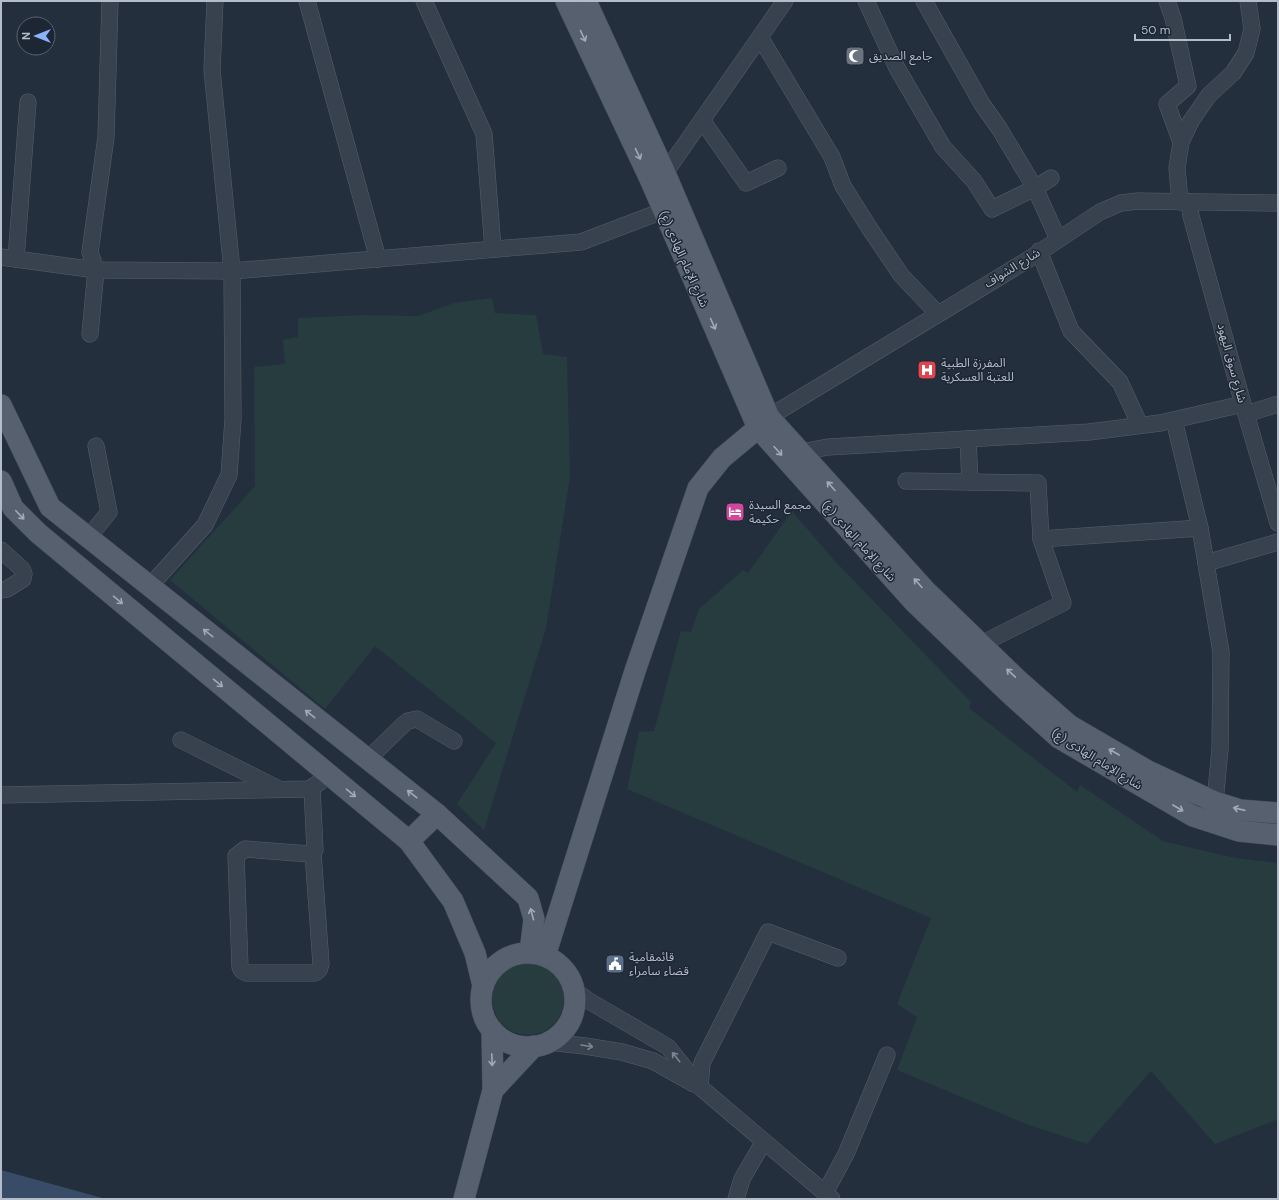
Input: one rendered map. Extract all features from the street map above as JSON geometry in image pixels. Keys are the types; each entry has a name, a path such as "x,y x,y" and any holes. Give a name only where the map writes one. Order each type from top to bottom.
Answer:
{"main road":[{"name":"شارع الإمام الهادی (ع)","path":"566,1 658,176"},
{"name":"شارع الإمام الهادی (ع)","path":"586,1 671,208 764,423 914,602 1008,693 1059,738 1193,816 1239,831 1278,835"},
{"path":"1,405 50,507 437,814 528,898 534,919 538,954"},
{"name":"شارع الإمام الهادی (ع)","path":"764,423 801,452 926,591 1069,725 1148,771 1215,802 1240,810 1278,813"},
{"path":"538,954 698,488 722,458 764,423"},
{"path":"1,481 14,508 38,533 409,841 453,901 475,953 483,986"},
{"path":"409,841 437,814"},
{"path":"493,1090 541,1044 561,1033 570,1020 574,1006 574,990 568,976 558,964 538,954 515,954 501,961 490,972 483,986 481,1001 484,1016 492,1030 504,1040 518,1046 541,1044"},
{"path":"464,1199 493,1090 492,1030"}],"street":[{"path":"90,334 96,270 90,252 106,137 110,1"},
{"path":"150,586 205,525 229,475 233,419 232,270 212,70 215,1"},
{"path":"307,1 378,259"},
{"path":"424,1 484,134 493,249"},
{"path":"658,176 702,120 786,1"},
{"path":"866,1 897,68 943,147 974,180 992,209 1035,188 1051,178"},
{"path":"924,1 982,104 999,128 1035,188 1058,238"},
{"path":"1167,1 1173,18 1188,86 1167,104 1181,142"},
{"path":"1181,142 1191,121 1209,95 1233,73 1246,53 1252,29 1248,1"},
{"path":"760,37 832,157 843,186 870,229 901,275 938,314"},
{"path":"28,102 8,258 96,270 232,270 378,259 581,242 671,208"},
{"path":"702,120 746,183 778,168"},
{"name":"شارع سوق اليهود","path":"1181,142 1177,168 1184,202 1191,216 1244,409 1278,523"},
{"name":"شارع الشواف","path":"764,423 1100,212 1121,203 1138,201 1278,203"},
{"path":"1039,251 1070,331 1120,382 1140,425"},
{"path":"801,452 828,447 1089,432 1278,404"},
{"path":"1174,420 1200,528 1221,652 1220,749 1215,802"},
{"path":"968,439 970,482"},
{"path":"88,538 109,512 96,446"},
{"path":"906,481 1038,482 1041,539 1063,603 981,644"},
{"path":"1041,539 1200,528"},
{"path":"1206,562 1278,542"},
{"path":"1,550 22,569 24,574 23,579 7,589 1,590"},
{"path":"368,759 404,724 408,721 416,719 454,741"},
{"path":"181,740 280,790"},
{"path":"1,795 309,789 329,774"},
{"path":"312,788 315,850 313,853 321,964 319,970 315,973 246,973 242,971 240,967 236,856 245,849 313,853"},
{"path":"700,1087 702,1063 768,932 838,958"},
{"path":"574,990 589,1001 668,1047 700,1087 829,1196 887,1055"},
{"path":"541,1044 584,1046 622,1052 653,1061 700,1087"},
{"path":"736,1199 742,1179 764,1141"}],"green space":[{"path":"492,298 495,313 536,315 543,354 567,357 570,477 546,628 484,830 457,804 496,743 375,646 325,709 170,580 255,486 254,367 285,364 283,340 298,337 298,318 363,315 418,316 454,303"},
{"path":"792,511 834,560 971,702 969,708 1077,792 1080,785 1163,841 1235,858 1278,863 1278,1119 1215,1144 1151,1071 1087,1144 1029,1125 897,1070 917,1017 897,1004 931,918 627,789 639,732 654,731 681,631 691,632 699,609 743,570 748,573"},
{"path":"528,963 548,969 558,979 564,999 558,1019 548,1029 528,1035 508,1029 498,1019 492,999 498,979 508,969"}],"water":[{"path":"1,1170 106,1199 1,1199"}],"place":[{"name":"جامع الصديق","path":"855,56"},
{"name":"المفرزة الطبية للعتبة العسكرية","path":"927,370"},
{"name":"مجمع السيدة حكيمة","path":"735,512"},
{"name":"قائمقامية قضاء سامراء","path":"615,964"}]}
